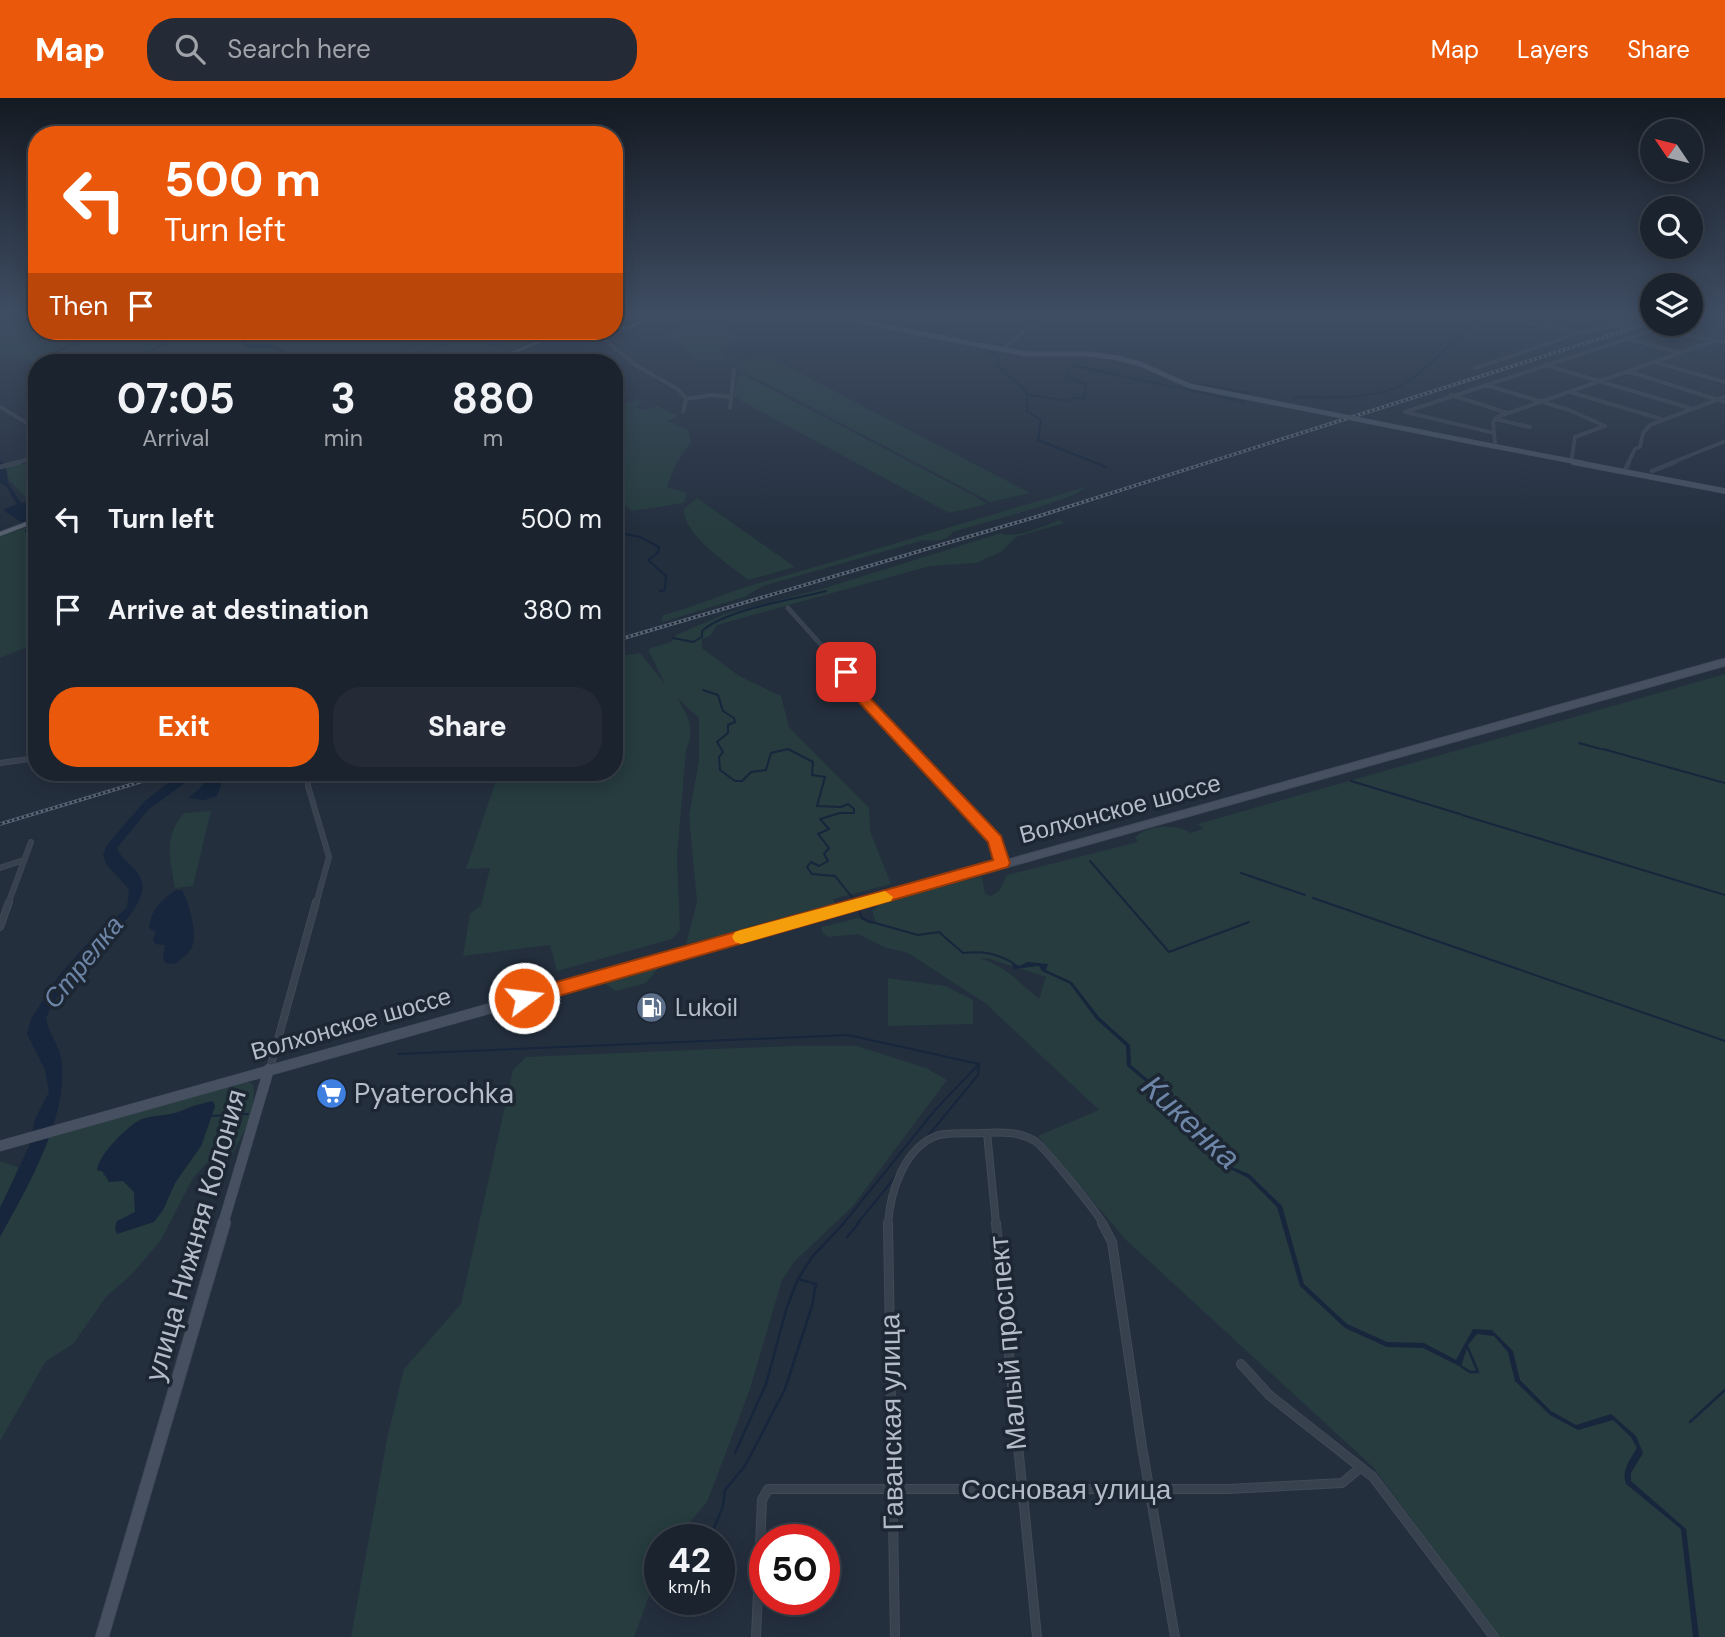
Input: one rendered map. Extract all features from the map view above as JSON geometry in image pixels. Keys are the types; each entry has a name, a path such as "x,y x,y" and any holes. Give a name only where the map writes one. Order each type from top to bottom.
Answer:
{"main road":[{"path":"1186,385 1725,491"},
{"path":"0,533 28,523"},
{"name":"Волхонское шоссе","path":"0,1146 1725,662"},
{"name":"улица Нижняя Колония","path":"102,1637 270,1069"}],"street":[{"path":"670,385 686,399"},
{"path":"730,408 733,385"},
{"path":"1482,385 1405,412 1494,433"},
{"path":"1487,385 1542,401 1605,426 1574,437 1572,457"},
{"path":"1495,419 1590,385"},
{"path":"1608,385 1693,409"},
{"path":"1671,385 1725,400"},
{"path":"1569,392 1661,419"},
{"path":"686,399 712,395 730,397"},
{"path":"1451,395 1508,413"},
{"path":"683,412 686,399"},
{"path":"1626,468 1635,449 1640,447 1643,432 1661,419 1719,400"},
{"path":"0,407 28,424"},
{"path":"1495,419 1495,443"},
{"path":"1495,419 1530,427"},
{"path":"1652,471 1725,441"},
{"path":"0,467 28,460"},
{"path":"788,608 860,688 862,697 995,840 1002,863"},
{"path":"0,764 28,759"},
{"name":"улица Нижняя Колония","path":"270,1069 328,862 329,850 308,781"},
{"path":"0,927 31,842"},
{"path":"0,868 24,860"},
{"path":"987,1133 1014,1133 1035,1142 1108,1230 1175,1637"},
{"name":"Гаванская улица","path":"895,1637 888,1206 896,1181 924,1143 940,1135 987,1133"},
{"name":"Малый проспект","path":"987,1133 1037,1637"},
{"path":"1241,1364 1269,1395 1342,1451 1359,1469 1373,1477 1494,1637"},
{"name":"Сосновая улица","path":"756,1637 762,1500 768,1489 1228,1489 1342,1483 1359,1469"}],"green space":[{"path":"736,385 763,385 987,504 949,513 734,397"},
{"path":"769,385 822,385 1030,493 990,502"},
{"path":"637,399 642,403 635,407 644,410 658,406 678,416 667,421 688,430 691,441 675,466 667,487 687,493 684,503 632,511 623,504 623,405"},
{"path":"28,463 28,499 21,500 26,498 9,480 6,467"},
{"path":"1086,487 1046,505 953,532 944,539 924,540 763,586 744,597 663,622 662,619 663,615 747,587"},
{"path":"697,498 795,567 748,580 708,549 691,529 684,509"},
{"path":"1060,520 1064,523 1016,537 1001,552 976,563 930,566 717,625 710,636 702,639 702,648 739,676 781,696 789,727 869,808 870,831 891,884 833,899 836,906 686,944 697,902 689,815 699,761 699,718 677,698 687,716 690,729 677,857 680,930 672,939 557,971 550,945 463,956 470,914 481,905 490,868 466,869 496,781 623,781 623,656 640,653 665,684 648,649 671,642 676,635 725,614 825,588 1001,533 1014,535"},
{"path":"27,527 28,647 0,658 0,536"},
{"path":"1725,674 1725,1637 1498,1637 1373,1467 1125,1239 1038,1136 1099,1110 985,1003 908,953 884,947 858,934 828,937 822,932 822,927 858,918 871,924 876,922 872,911 881,903 952,883 982,877 985,894 991,896 1000,890 1007,875 1138,842 1135,837 1155,828 1170,827 1191,833 1203,829 1198,824","holes":["987,958 1046,977 1039,999 1005,970 980,959"]},
{"path":"211,811 193,886 175,888 170,848 177,822 184,813"},
{"path":"660,966 646,983 616,991 602,982"},
{"path":"888,978 945,986 973,1000 973,1024 888,1026"},
{"path":"791,1046 857,1046 926,1068 947,1080 852,1207 795,1261 782,1280 749,1392 707,1502 688,1524 644,1524 644,1610 634,1637 351,1637 388,1434 404,1369 461,1304 513,1070 526,1057"},
{"path":"247,1082 253,1084 251,1112 231,1157 210,1159 193,1178 161,1240 132,1274 106,1297 73,1344 46,1361 0,1441 0,1237 28,1185 47,1137","holes":["194,1105 215,1107 201,1146 175,1183 163,1210 126,1216 135,1212 134,1191 123,1181 103,1175 105,1153 141,1119 175,1113"]},
{"path":"0,1161 20,1168 0,1208"}],"water":[{"path":"0,459 6,467 8,483 21,503 28,502 28,536 25,531 27,526 3,510 17,504 6,486 0,483"},
{"path":"171,781 188,781 148,810 117,848 142,882 138,903 121,926 82,964 57,997 46,1018 62,1064 58,1108 43,1154 0,1237 0,1208 30,1144 35,1119 49,1092 45,1070 27,1034 31,1019 57,978 82,949 127,907 129,889 106,864 103,855 107,845 144,802"},
{"path":"205,781 223,781 217,796 204,800 188,798"},
{"path":"176,890 182,890 185,896 194,936 191,949 175,964 165,963 165,945 155,944 153,939 156,932 149,928 157,906"},
{"path":"1012,962 1019,966 1028,962 1048,964 1046,970 1072,982 1099,1017 1130,1045 1131,1065 1191,1116 1232,1167 1249,1174 1282,1206 1304,1284 1347,1324 1387,1342 1424,1343 1456,1360 1473,1329 1492,1330 1513,1351 1520,1380 1551,1411 1576,1425 1611,1414 1636,1436 1643,1453 1631,1473 1631,1481 1686,1529 1699,1637 1693,1637 1681,1529 1626,1484 1625,1470 1637,1448 1631,1437 1613,1420 1578,1430 1550,1415 1515,1381 1508,1352 1494,1336 1477,1334 1468,1345 1461,1367 1423,1348 1387,1347 1345,1328 1300,1286 1277,1207 1248,1178 1228,1168 1189,1118 1127,1066 1126,1046 1096,1019 1070,984 1042,971 1039,966 1013,969"},
{"path":"213,1101 215,1106 201,1146 175,1183 163,1210 154,1222 117,1234 117,1221 135,1212 134,1192 123,1181 109,1182 103,1172 97,1170 102,1157 122,1134 137,1122"}],"waterway":[{"name":"Стрелка","path":"1019,385 1027,392 1027,411 1041,420 1038,440 1106,467"},
{"path":"1030,395 1069,401 1073,398 1084,399 1086,385"},
{"path":"1164,385 1245,402"},
{"path":"1204,385 1249,393"},
{"path":"1293,400 1296,397 1366,395 1401,385"},
{"name":"Кикенка","path":"623,534 640,537 659,547 658,553 648,560 666,576 665,590 660,591"},
{"path":"673,638 693,642 702,637 702,631 727,617 826,591"},
{"name":"Кикенка","path":"703,690 718,695 723,711 734,718 735,722 728,725 728,733 717,742 723,752 719,757 720,770 735,781 742,781 751,772 766,770 771,753 788,749 813,762 812,775 825,777 817,806 841,807 848,804 854,809 854,813 840,813 820,819 829,829 818,834 829,848 824,854 828,861 819,866 811,862 807,867 812,874 835,876 855,901"},
{"path":"1579,743 1601,749"},
{"path":"1603,749 1725,783"},
{"path":"1351,781 1460,814"},
{"path":"1462,815 1725,895"},
{"path":"1090,861 1169,952 1249,922"},
{"path":"1241,873 1305,895"},
{"path":"1313,898 1725,1041"},
{"name":"Кикенка","path":"858,909 862,918 868,921 918,935 939,932 963,953 989,954 1013,963"},
{"path":"398,1054 848,1035 979,1064 935,1110 843,1224"},
{"path":"928,1136 978,1075 979,1065"},
{"path":"211,1116 248,1114"},
{"path":"857,1224 896,1176"},
{"path":"798,1279 812,1257 844,1223"},
{"path":"847,1237 859,1223"},
{"path":"716,1524 723,1506 725,1490 745,1466 785,1389 812,1306 816,1284 798,1279"},
{"path":"735,1453 766,1384 787,1307 798,1279"},
{"path":"1462,1367 1470,1372 1478,1372 1467,1346"},
{"path":"1690,1422 1725,1390"}],"railway":[{"path":"623,638 1039,516 1454,385"},
{"path":"0,824 143,781"}],"slow traffic":[{"path":"741,937 885,897"}],"place":[{"name":"Lukoil","path":"652,1008"},
{"name":"Pyaterochka","path":"331,1093"}],"route":[{"path":"524,998 1002,863 995,840 862,697 860,688 846,672"}]}
